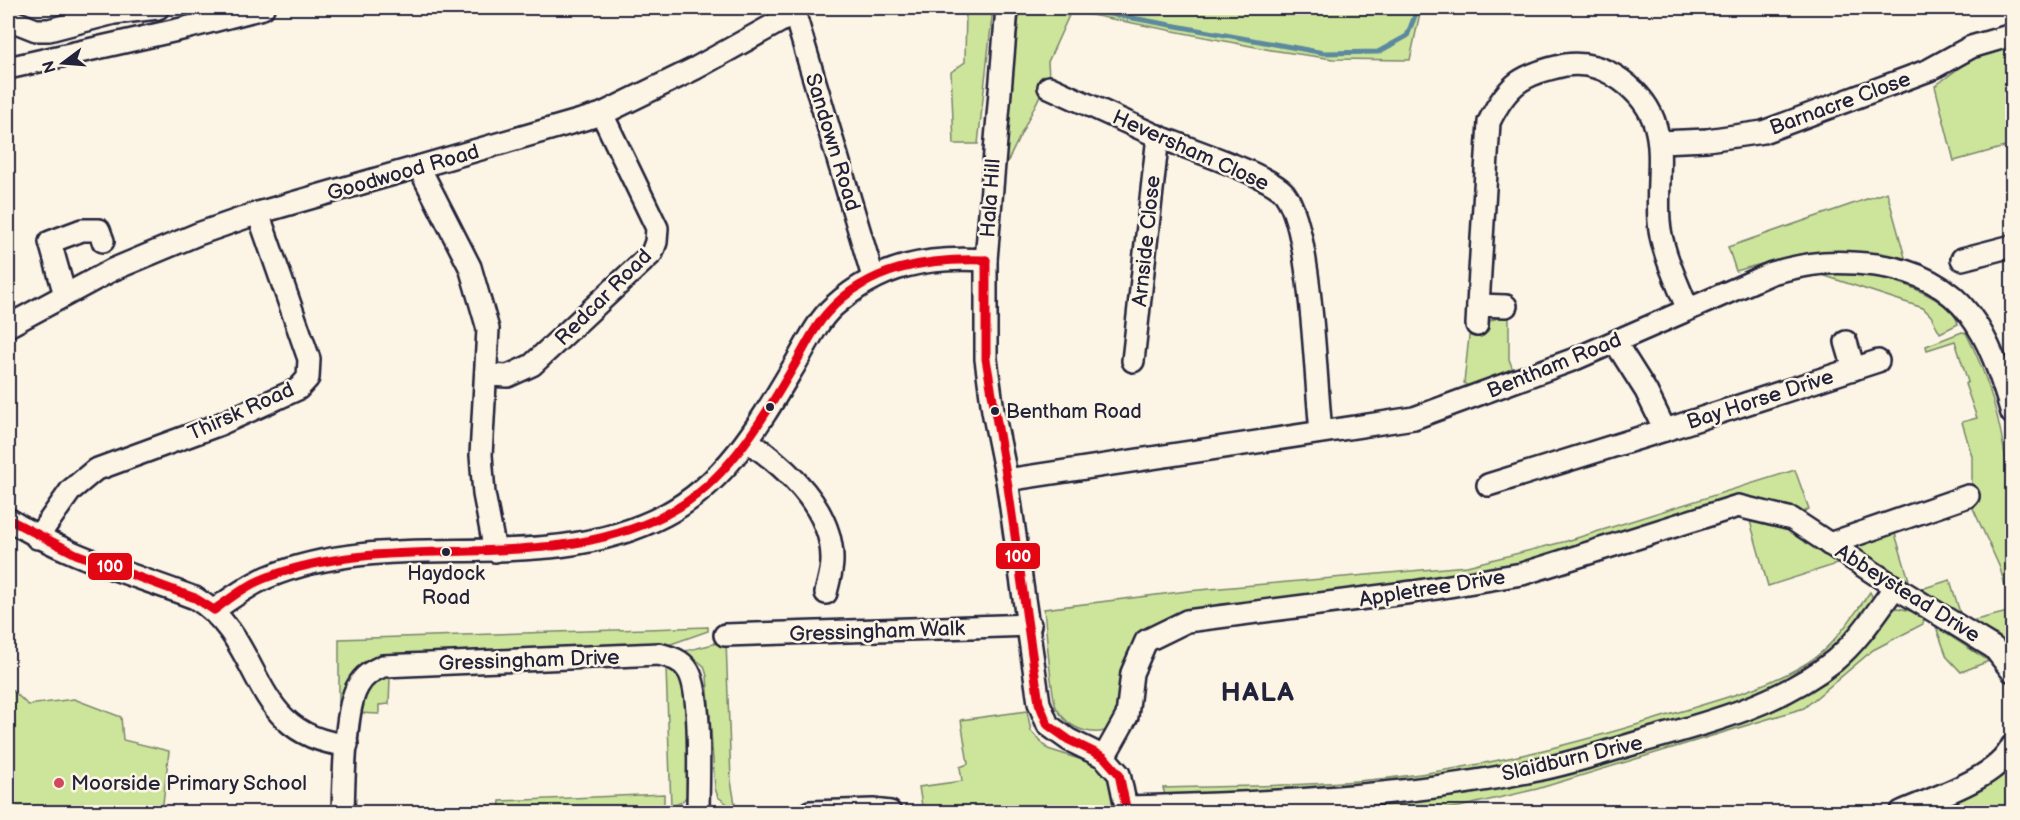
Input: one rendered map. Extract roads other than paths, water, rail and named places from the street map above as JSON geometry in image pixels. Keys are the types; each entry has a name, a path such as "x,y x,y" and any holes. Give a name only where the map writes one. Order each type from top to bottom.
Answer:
{"street":[{"path":"8,19 36,30 49,30 114,14 158,8"},
{"path":"8,68 186,28 263,8"},
{"name":"Hala Hill","path":"1007,8 986,260 986,359 993,411 1007,480 1030,626 1039,703 1048,725 1069,740 1104,757 1119,774 1126,810"},
{"name":"Goodwood Road","path":"8,326 120,267 198,234 258,213 602,114 696,68 794,10"},
{"name":"Sandown Road","path":"794,10 873,277"},
{"name":"Barnacre Close","path":"1660,142 1707,140 1763,132 1929,70 1971,47 2013,35"},
{"path":"1506,306 1477,315 1489,122 1501,97 1521,79 1543,70 1571,64 1595,66 1614,75 1637,91 1652,112 1660,142 1659,222 1664,247 1687,308"},
{"name":"Heversham Close","path":"1049,87 1071,104 1248,171 1284,192 1296,213 1306,279 1321,431"},
{"name":"Redcar Road","path":"487,375 508,375 532,365 652,253 657,228 602,114"},
{"name":"Arnside Close","path":"1139,351 1158,136"},
{"path":"419,167 471,267 488,329 481,455 484,495 495,551"},
{"name":"Thirsk Road","path":"37,538 71,490 95,470 218,424 298,389 308,378 309,359 258,213"},
{"path":"65,295 50,242 91,228 99,230 103,241"},
{"path":"1962,259 2004,255"},
{"path":"214,610 248,586 269,576 327,561 375,553 495,551 573,545 610,536 664,515 707,487 748,441 813,333 833,307 873,277 904,265 932,259 986,260"},
{"name":"Bentham Road","path":"1007,480 1413,418 1615,342 1687,308 1772,273 1806,264 1840,260 1902,268 1943,286 1974,320 1995,361 2013,413"},
{"name":"Bay Horse Drive","path":"1615,342 1646,391 1665,430"},
{"name":"Bay Horse Drive","path":"1846,342 1854,369"},
{"name":"Bay Horse Drive","path":"1488,485 1878,361"},
{"path":"748,441 800,483 824,524 830,540 832,562 826,593"},
{"name":"Abbeystead Drive","path":"1829,544 1968,496"},
{"name":"Appletree Drive","path":"1104,757 1126,716 1132,673 1146,641 1187,621 1413,592 1522,574 1738,506 1792,519 1829,544"},
{"path":"8,519 37,538 195,598 214,610 231,633 273,706 292,728 314,740 347,745"},
{"name":"Abbeystead Drive","path":"1829,544 1994,648 2013,671"},
{"name":"Slaidburn Drive","path":"1126,810 1387,793 1538,770 1671,734 1751,707 1796,686 1850,647 1895,587"},
{"name":"Gressingham Walk","path":"725,635 1030,626"},
{"name":"Gressingham Drive","path":"343,813 350,713 356,687 368,672 383,666 659,654 676,659 688,669 695,690 698,813"},
{"path":"1900,813 1980,776 1998,764 2013,746"},
{"path":"810,813 854,810 890,813"}],"waterway":[{"path":"1094,11 1324,53 1378,52 1407,36 1418,8"}],"place":[{"name":"Bentham Road","path":"995,411"},
{"name":"Haydock Road","path":"446,552"},
{"name":"Moorside Primary School","path":"59,783"}],"district":[{"name":"HALA","path":"1258,692"}]}
